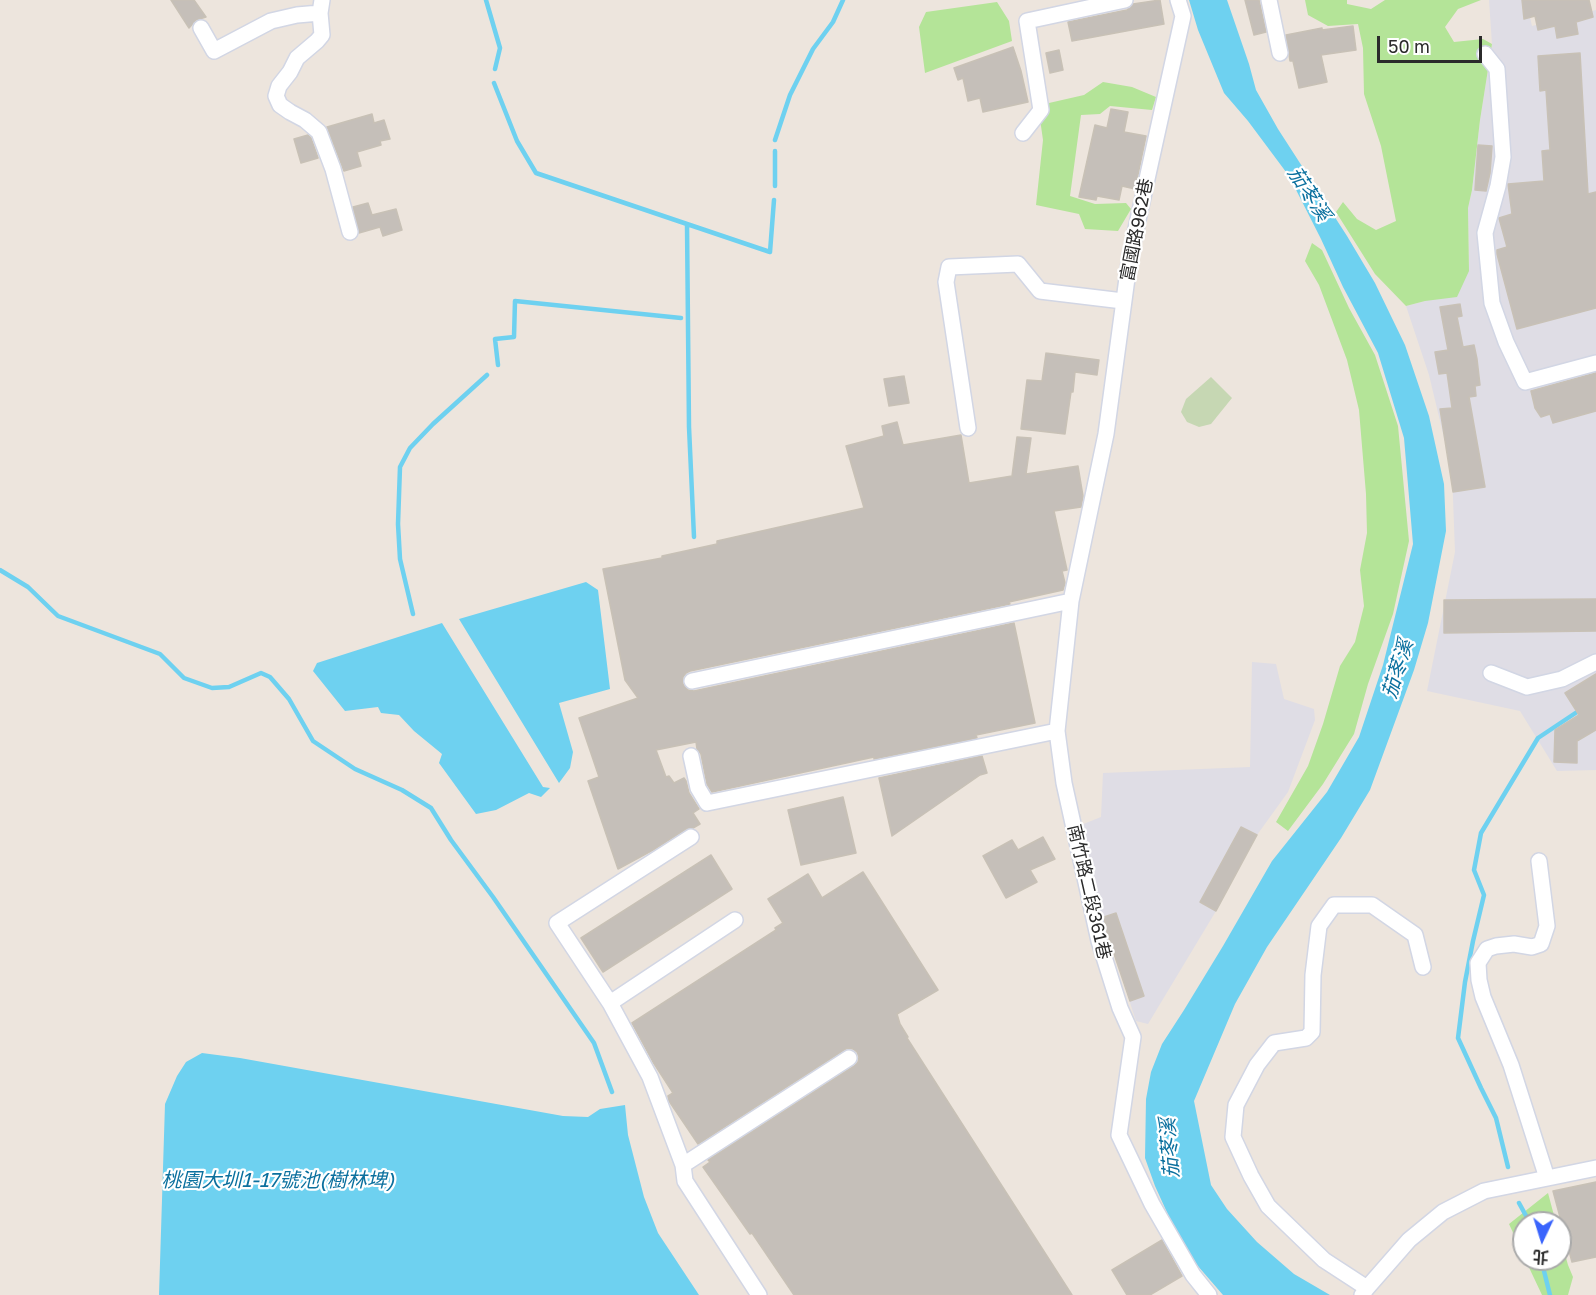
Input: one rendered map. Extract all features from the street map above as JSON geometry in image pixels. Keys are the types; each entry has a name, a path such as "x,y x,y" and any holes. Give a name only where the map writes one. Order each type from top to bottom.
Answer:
{"street":[{"path":"1023,133 1041,110 1027,21 1125,0"},
{"name":"富國路962巷","path":"1100,463 1130,256 1183,16 1178,0"},
{"path":"1269,0 1280,53"},
{"path":"201,27 214,51 271,21 321,7 322,34 317,42 297,58 279,86 276,96 280,105 305,120 319,132 333,169 351,232"},
{"path":"1485,54 1497,69 1503,157 1498,186 1485,233 1492,303 1506,342 1526,382 1596,363"},
{"path":"968,428 946,282 949,267 1018,264 1040,291 1123,301"},
{"name":"南竹路二段361巷","path":"1100,463 1071,601 1057,731 1064,783 1099,940 1120,1008 1133,1037 1119,1135 1152,1204 1193,1275 1209,1295"},
{"path":"692,681 1071,601"},
{"path":"1491,673 1527,687 1562,679 1596,662"},
{"path":"691,756 698,788 707,803 1057,731"},
{"path":"691,837 557,923 610,1003 650,1077 682,1165 685,1181 759,1295"},
{"path":"1539,861 1547,926 1541,944 1532,947 1514,944 1496,946 1487,949 1478,963 1483,997 1511,1065 1547,1178"},
{"path":"1423,966 1415,935 1372,905 1334,905 1318,926 1313,975 1312,1032 1306,1038 1274,1043 1257,1065 1236,1105 1233,1137 1268,1206 1324,1260 1365,1292 1409,1240 1443,1212 1484,1191 1596,1168"},
{"path":"610,1003 735,920"},
{"path":"682,1165 849,1058"}],"shaded area":[{"path":"1489,0 1526,0 1532,26 1596,10 1596,770 1557,771 1520,711 1427,691 1455,552 1452,471 1429,375 1406,306 1425,301 1469,271 1468,208 1492,44"},
{"path":"1252,662 1276,664 1284,699 1314,709 1315,720 1288,792 1257,835 1216,911 1148,1024 1136,1021 1102,917 1081,825 1101,817 1103,773 1250,767"}],"green space":[{"path":"1305,0 1347,0 1347,4 1371,9 1385,0 1481,0 1458,9 1445,27 1454,42 1483,39 1492,44 1468,208 1469,271 1457,297 1406,306 1375,274 1336,212 1343,202 1357,219 1376,230 1396,221 1381,146 1364,94 1363,48 1358,24 1328,26 1308,15"},
{"path":"997,2 1009,21 1012,41 925,73 919,27 926,12"},
{"path":"1103,82 1132,87 1156,97 1152,110 1110,106 1100,114 1081,115 1070,196 1095,204 1126,203 1131,209 1118,231 1085,229 1079,214 1036,205 1043,140 1040,119 1049,103 1084,95"},
{"path":"1312,243 1322,250 1349,308 1375,355 1398,426 1409,541 1393,614 1368,684 1354,734 1323,784 1288,831 1276,822 1308,766 1340,666 1355,642 1364,606 1360,570 1367,533 1359,410 1347,360 1319,285 1305,261"},
{"path":"1211,377 1232,398 1211,424 1199,427 1187,422 1181,412 1186,399"},
{"path":"1548,1193 1553,1211 1525,1211"},
{"path":"1531,1271 1570,1271 1573,1277 1568,1295 1542,1295"}],"water":[{"name":"茄苳溪","path":"1189,0 1227,0 1256,90 1375,283 1405,345 1429,416 1444,484 1446,531 1428,623 1414,670 1370,790 1341,838 1267,947 1235,1004 1194,1101 1211,1185 1227,1209 1257,1242 1294,1274 1330,1295 1223,1295 1197,1265 1175,1230 1145,1158 1146,1099 1151,1072 1162,1044 1272,861 1327,792 1359,737 1383,665 1413,544 1404,438 1378,353 1289,176 1224,93 1198,30"},
{"path":"586,582 598,590 610,689 559,703 573,752 570,768 559,783 459,619"},
{"path":"442,623 543,787 550,788 541,797 529,793 496,810 476,814 439,763 442,754 399,715 381,713 378,707 345,711 313,671 317,663"},
{"name":"桃園大圳1-17號池(樹林埤)","path":"202,1053 563,1116 588,1117 600,1109 625,1105 628,1135 644,1197 658,1233 699,1295 159,1295 165,1104 186,1062"}],"building":[{"path":"171,0 194,0 206,17 196,20 189,28"},
{"path":"1160,0 1164,24 1072,41 1068,22 1127,10 1133,4"},
{"path":"1245,0 1259,0 1266,32 1254,35"},
{"path":"1522,0 1589,0 1593,17 1576,22 1578,34 1557,38 1555,26 1538,30 1535,16 1524,19"},
{"path":"1353,26 1356,50 1321,55 1327,82 1299,88 1293,61 1290,61 1286,35 1322,28 1322,30"},
{"path":"1013,47 1028,102 983,112 980,98 968,101 963,78 958,80 954,68"},
{"path":"1059,50 1063,70 1050,73 1046,53"},
{"path":"1580,53 1588,194 1596,192 1596,308 1517,329 1497,254 1497,250 1507,247 1499,218 1512,214 1508,184 1544,181 1542,151 1550,150 1546,90 1540,91 1538,56"},
{"path":"1111,109 1128,112 1124,132 1146,136 1135,189 1122,186 1119,200 1097,196 1096,200 1079,197 1095,125 1107,128"},
{"path":"372,114 374,123 384,120 390,139 380,141 381,145 357,152 361,166 344,171 327,127"},
{"path":"308,135 318,158 301,163 294,139"},
{"path":"1478,145 1492,146 1486,191 1475,190"},
{"path":"368,203 372,215 396,209 402,230 383,236 380,227 359,233 353,207"},
{"path":"1460,304 1462,316 1457,317 1463,347 1474,345 1477,359 1480,385 1475,386 1476,396 1469,397 1485,487 1453,492 1440,409 1452,408 1447,373 1439,374 1435,352 1448,350 1440,307"},
{"path":"1046,353 1099,360 1097,375 1075,372 1065,434 1021,429 1027,380 1042,381"},
{"path":"1596,373 1596,411 1553,423 1550,414 1541,417 1535,408 1531,391"},
{"path":"904,376 909,403 889,406 884,379"},
{"path":"897,422 903,445 961,435 969,483 1012,476 1017,437 1031,438 1026,474 1078,466 1083,496 1081,507 1054,511 1067,570 1062,571 1065,583 1063,590 1009,602 1010,604 690,671 683,677 683,684 688,690 694,691 1014,623 1035,723 976,735 977,738 874,759 874,757 712,792 707,784 696,742 656,750 666,777 669,776 674,783 684,778 686,781 689,793 699,809 693,813 700,824 686,829 618,869 588,781 599,777 579,718 638,698 625,680 603,569 662,558 662,556 717,544 717,541 864,508 846,446 884,436 882,426"},
{"path":"1596,599 1596,631 1444,633 1444,600"},
{"path":"1596,674 1596,730 1577,741 1577,763 1554,762 1555,730 1579,715 1565,693"},
{"path":"982,756 987,773 980,775 892,836 879,778"},
{"path":"843,797 856,853 801,865 788,810"},
{"path":"1241,827 1257,835 1216,911 1200,902"},
{"path":"1043,837 1055,859 1030,870 1037,882 1006,898 983,856 1012,840 1018,850"},
{"path":"711,855 732,889 603,972 581,938"},
{"path":"863,872 938,990 897,1014 900,1024 1072,1295 794,1295 703,1167 710,1162 708,1160 854,1066 859,1057 853,1049 844,1050 698,1144 669,1101 668,1096 673,1093 632,1023 776,930 775,928 783,923 768,899 808,874 822,898"},
{"path":"1116,913 1144,996 1130,1001 1106,930 1104,917"},
{"path":"1596,1182 1596,1257 1572,1262 1572,1211 1558,1211 1553,1191"},
{"path":"1162,1240 1182,1276 1150,1295 1127,1295 1112,1270"}],"waterway":[{"path":"486,0 500,48 495,69"},
{"path":"775,140 790,95 813,49 833,22 843,0"},
{"path":"494,83 517,141 536,173 687,224 689,427 694,537"},
{"path":"775,151 775,186"},
{"path":"687,224 770,252 774,200"},
{"path":"498,365 495,339 514,337 515,301 681,318"},
{"path":"413,614 400,559 398,524 400,467 410,448 487,375"},
{"path":"0,570 28,587 58,616 160,654 184,678 212,688 229,687 261,673 270,677 289,699 313,741 355,769 402,790 431,808 451,840 594,1043 612,1092"},
{"path":"1508,1167 1496,1118 1458,1038 1465,982 1484,895 1474,870 1481,833 1538,738 1580,710"},
{"path":"1519,1203 1523,1211"},
{"path":"1544,1271 1550,1295"}]}
